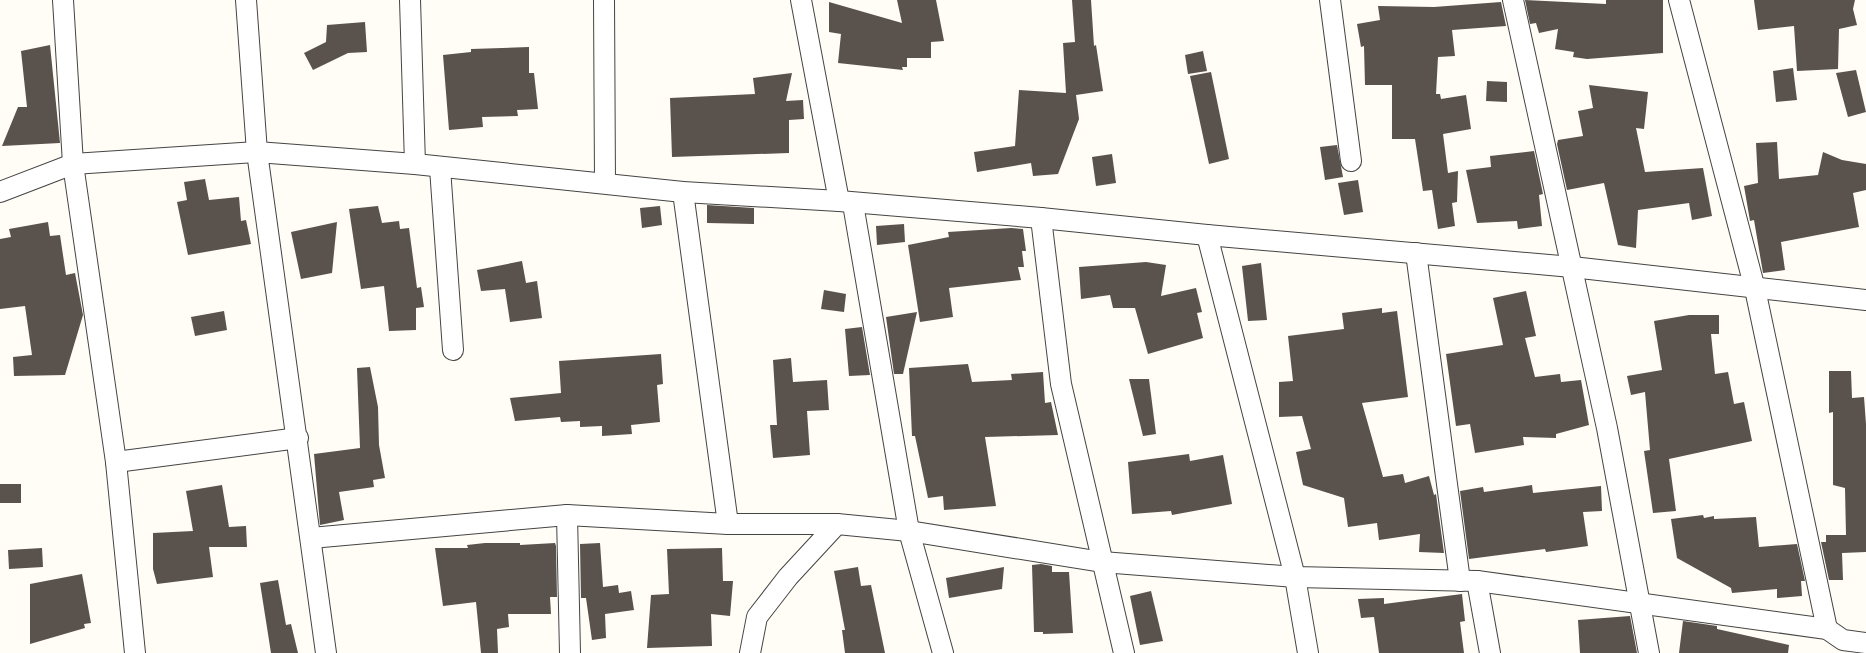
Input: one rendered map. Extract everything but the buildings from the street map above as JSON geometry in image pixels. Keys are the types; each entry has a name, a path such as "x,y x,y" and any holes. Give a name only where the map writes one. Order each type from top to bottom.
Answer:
{"street":[{"path":"63,0 73,164 116,462 135,653"},
{"path":"246,0 257,152 326,653"},
{"path":"410,0 415,164"},
{"path":"604,0 605,182"},
{"path":"801,0 846,203 909,531 943,653"},
{"path":"1330,0 1351,161"},
{"path":"1513,0 1572,267 1641,602 1649,653"},
{"path":"1679,0 1755,289 1839,641"},
{"path":"0,192 73,164 257,152 415,164 605,182 683,192 1041,218 1572,267 1866,300"},
{"path":"440,168 453,351"},
{"path":"683,192 728,524"},
{"path":"1041,218 1061,384 1124,653"},
{"path":"1207,235 1295,577 1308,653"},
{"path":"1416,254 1468,581 1490,653"},
{"path":"116,462 297,438"},
{"path":"311,538 567,515 728,524 837,524 909,531 1102,562 1295,577 1468,581 1641,602 1839,641 1866,643"},
{"path":"567,515 570,653"},
{"path":"750,653 758,617 788,577 837,524"}]}
